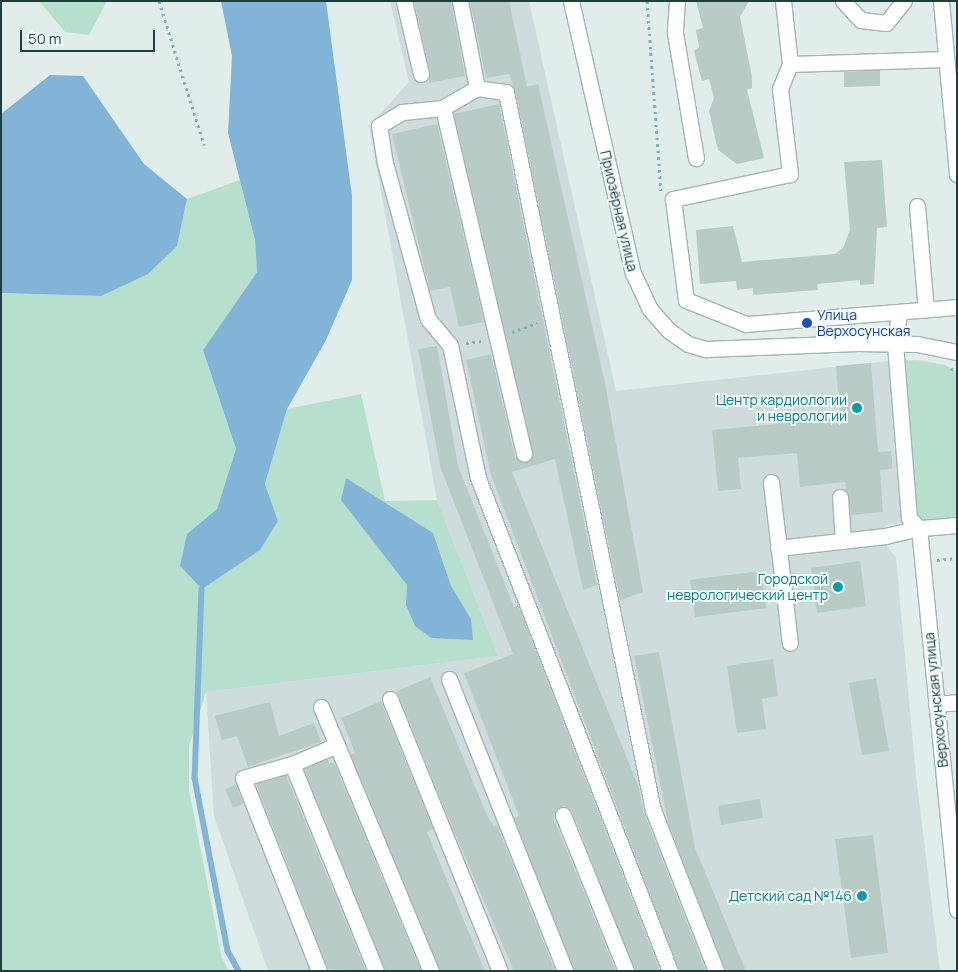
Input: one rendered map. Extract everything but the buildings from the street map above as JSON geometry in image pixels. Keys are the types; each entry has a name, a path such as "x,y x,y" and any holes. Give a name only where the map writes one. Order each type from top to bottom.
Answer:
{"street":[{"path":"404,1 421,74"},
{"path":"460,1 477,88"},
{"name":"Приозёрная улица","path":"571,1 633,273 649,308 668,330 688,344 725,350 895,344 957,352"},
{"path":"677,1 675,33 696,158"},
{"path":"783,1 790,64 780,89 790,174 673,199 686,300 746,324 957,307"},
{"path":"843,1 861,20 886,23 904,1"},
{"path":"941,1 957,174"},
{"path":"790,64 946,59"},
{"path":"670,971 478,478 450,345 428,319 385,163 379,126 402,112 443,108 477,88 506,92 653,810 716,971"},
{"path":"443,108 524,454"},
{"path":"917,206 926,310"},
{"path":"899,312 895,344 909,518 919,528"},
{"path":"771,482 790,643"},
{"path":"840,497 843,541"},
{"path":"778,548 843,541 919,528 957,525"},
{"name":"Верхосунская улица","path":"919,528 936,704 953,834 957,910"},
{"path":"449,679 565,971"},
{"path":"390,699 500,971"},
{"path":"936,704 957,702"},
{"path":"321,707 431,971"},
{"path":"319,971 243,778 292,764 337,745"},
{"path":"292,764 376,971"},
{"path":"563,815 626,971"}],"path":[{"path":"159,1 204,145"},
{"path":"647,1 659,121 661,199"}],"shaded area":[{"path":"390,1 529,1 616,391 897,360 920,360 945,365 957,372 957,517 885,525 887,546 896,558 916,776 940,971 268,971 214,816 206,692 498,656 437,500 369,126 409,82"}],"green space":[{"path":"39,1 107,1 89,35 65,32"},
{"path":"240,180 255,240 257,272 203,350 236,449 217,509 187,534 278,521 265,484 287,409 361,394 385,501 437,500 498,656 206,692 189,746 189,790 222,958 229,971 1,971 1,293 101,296 177,246 187,199"},
{"path":"902,360 945,365 957,372 957,517 916,521"}],"water":[{"path":"221,1 326,1 352,196 352,280 326,340 287,409 265,484 278,521 260,550 202,589 180,566 187,534 217,509 236,449 203,350 257,272 255,240 228,133 232,56"},
{"path":"50,75 83,76 144,164 187,199 177,246 148,274 101,296 1,293 1,114"},
{"path":"346,478 433,533 451,586 471,619 473,640 431,638 415,626 406,605 407,585 341,500"}],"waterway":[{"path":"202,589 195,778 228,951 239,971"}],"place":[{"name":"Улица Верхосунская","path":"807,323"},
{"name":"Центр кардиологии и неврологии","path":"857,408"},
{"name":"Городской неврологический центр","path":"838,587"},
{"name":"Детский сад №146","path":"862,896"}]}
